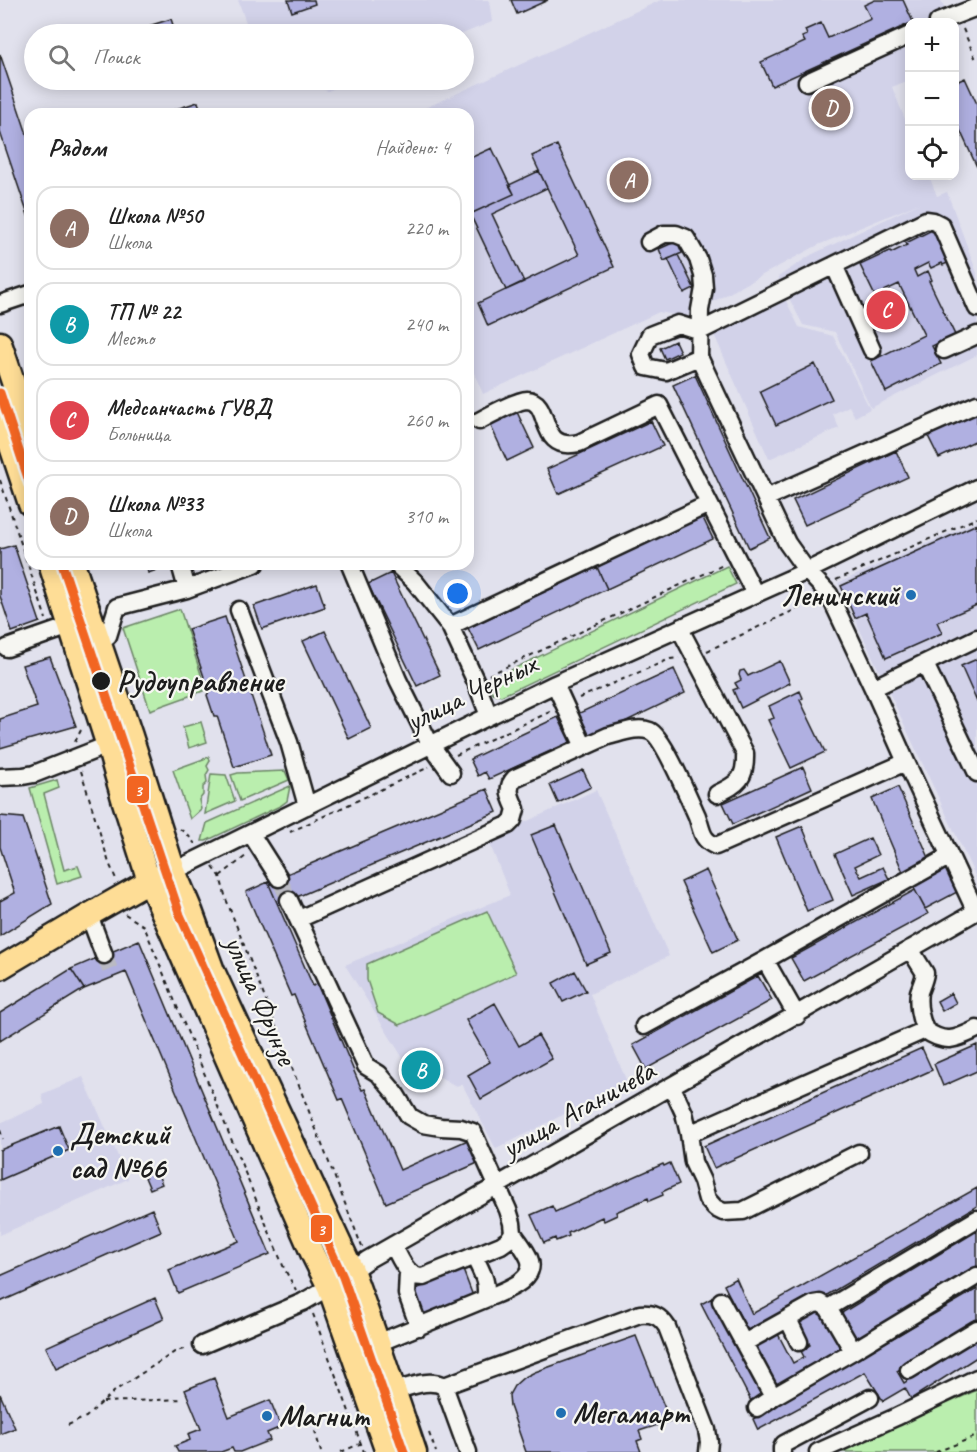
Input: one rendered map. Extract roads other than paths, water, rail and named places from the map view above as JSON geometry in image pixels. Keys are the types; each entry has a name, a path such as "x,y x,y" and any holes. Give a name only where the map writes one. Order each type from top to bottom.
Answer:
{"main road":[{"path":"0,343 7,408 24,479"},
{"path":"7,408 24,426"},
{"name":"улица Фрунзе","path":"51,570 60,630 108,746 149,880 308,1245 329,1287 387,1452"},
{"name":"улица Фрунзе","path":"75,570 174,871 213,971 359,1265 378,1343 415,1452"},
{"name":"улица Черных","path":"0,968 149,880 174,871"}],"street":[{"path":"948,18 977,7"},
{"path":"807,82 905,37"},
{"path":"699,357 666,371 646,368 641,354 650,335 678,324 700,331 926,220 940,225 977,308"},
{"path":"649,242 664,234 676,234 686,238 698,259 704,288 700,310 699,357 787,543 807,571 829,594 976,912"},
{"path":"834,265 872,350"},
{"path":"0,304 24,296"},
{"path":"944,350 977,335"},
{"path":"479,421 522,401 531,401 538,405 552,438 558,443 570,445 579,443 659,405 755,594"},
{"path":"765,498 977,404"},
{"name":"улица Черных","path":"174,871 255,840 307,806 430,744 555,684 807,571 977,488"},
{"path":"450,626 710,504"},
{"path":"181,570 186,589"},
{"path":"98,640 108,636 117,607 186,589 238,570"},
{"path":"352,570 398,680 430,744 446,767"},
{"path":"402,570 450,626 489,716"},
{"path":"239,610 289,742 307,806"},
{"path":"680,629 745,753 743,775 739,781 717,794"},
{"path":"7,648 60,630"},
{"path":"873,688 977,638"},
{"path":"925,664 977,773"},
{"path":"555,684 584,747"},
{"path":"299,919 508,825 513,820 516,809 509,793 510,784 515,778 608,736 645,730 653,732 659,738 682,784 703,836 708,843 716,846 906,762"},
{"path":"0,777 34,774 131,736"},
{"path":"255,840 279,878"},
{"path":"644,1026 950,856"},
{"path":"289,900 366,1066 379,1074 395,1093 409,1116 423,1124 461,1128 473,1132 508,1210 513,1233 530,1259 528,1275 522,1282 378,1343"},
{"name":"улица Аганичева","path":"202,1345 303,1302 393,1245 976,912"},
{"path":"89,915 104,955"},
{"path":"910,949 925,973 918,1004 920,1020 925,1030 942,1040 952,1040 977,1029"},
{"path":"765,960 796,1016"},
{"path":"689,1134 925,1030"},
{"path":"672,1087 684,1113 693,1162 707,1199 715,1208 723,1212 742,1211 860,1153"},
{"path":"828,1308 977,1219"},
{"path":"393,1245 408,1272 416,1277 423,1277 501,1245 513,1233"},
{"path":"474,1256 485,1279 487,1290 485,1299"},
{"path":"408,1272 407,1294 419,1327"},
{"path":"757,1408 977,1276"},
{"path":"721,1301 773,1397"},
{"path":"744,1343 817,1303 828,1308 853,1351"},
{"path":"393,1391 429,1382 444,1386 640,1314 649,1313 657,1316 667,1327 707,1430 708,1452"},
{"path":"788,1319 799,1342"},
{"path":"909,1370 977,1329"},
{"path":"818,1452 977,1378"},
{"path":"444,1386 468,1452"},
{"path":"782,1452 784,1444 870,1398"}],"tunnel":[{"path":"279,878 289,900"},
{"path":"104,955 113,977"}],"place":[{"name":"Школа №33","path":"831,108"},
{"name":"Школа №50","path":"629,180"},
{"name":"Медсанчасть ГУВД","path":"886,310"},
{"name":"Ленинский","path":"911,595"},
{"name":"Рудоуправление","path":"101,681"},
{"name":"ТП № 22","path":"421,1070"},
{"name":"Детский сад №66","path":"58,1151"},
{"name":"Мегамарт","path":"561,1413"},
{"name":"Магнит","path":"267,1416"}]}
